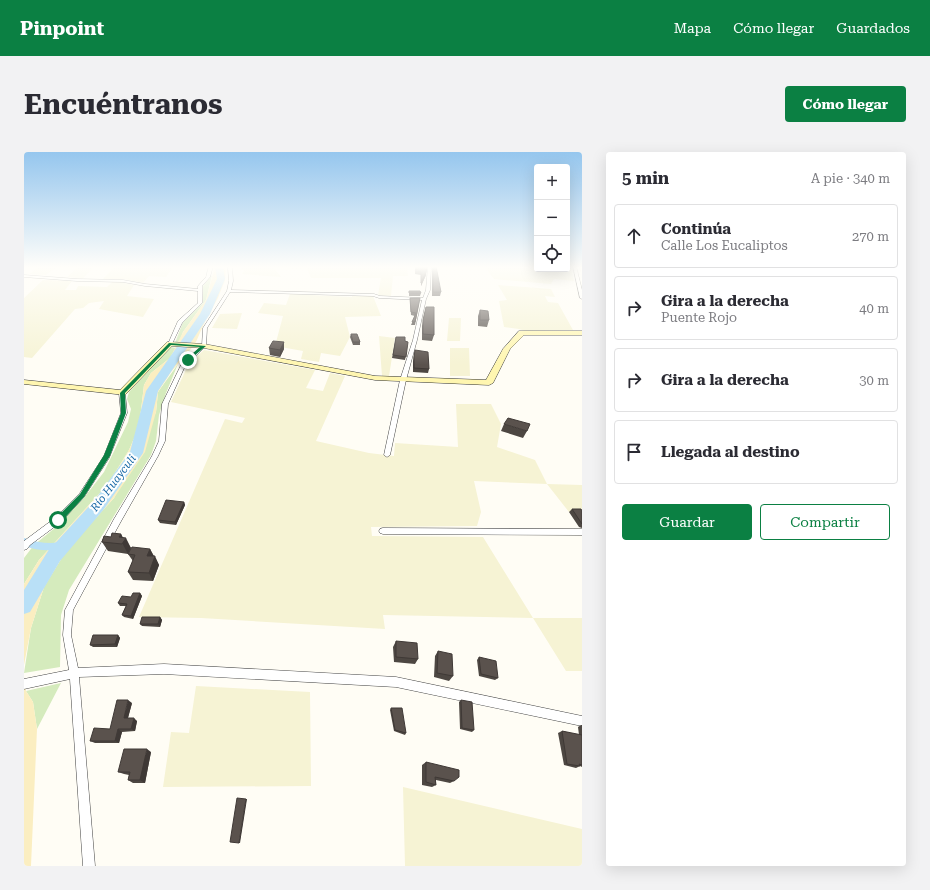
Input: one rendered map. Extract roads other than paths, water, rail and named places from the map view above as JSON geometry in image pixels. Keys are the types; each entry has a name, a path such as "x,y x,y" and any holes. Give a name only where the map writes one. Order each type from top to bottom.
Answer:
{"street":[{"path":"122,393 173,344 180,322 200,303 200,299"},
{"path":"89,866 74,673 67,635 69,610 155,456 162,440 165,404 183,365 200,346 206,328 224,299"},
{"path":"386,455 403,380 415,340 424,299"},
{"path":"173,344 200,346 352,374 403,380 489,383 505,352 517,336 522,333 582,333"},
{"path":"24,382 122,393"},
{"path":"25,544 58,520 82,495 95,476 107,456 124,413 122,393"},
{"path":"383,531 582,532"},
{"path":"27,683 74,673 164,669 384,681 396,682 582,720"}],"waterway":[{"name":"Río Huayculi","path":"24,606 54,556 99,505 136,453 152,391 205,314 212,299"},
{"path":"24,542 52,547 64,544"}]}
